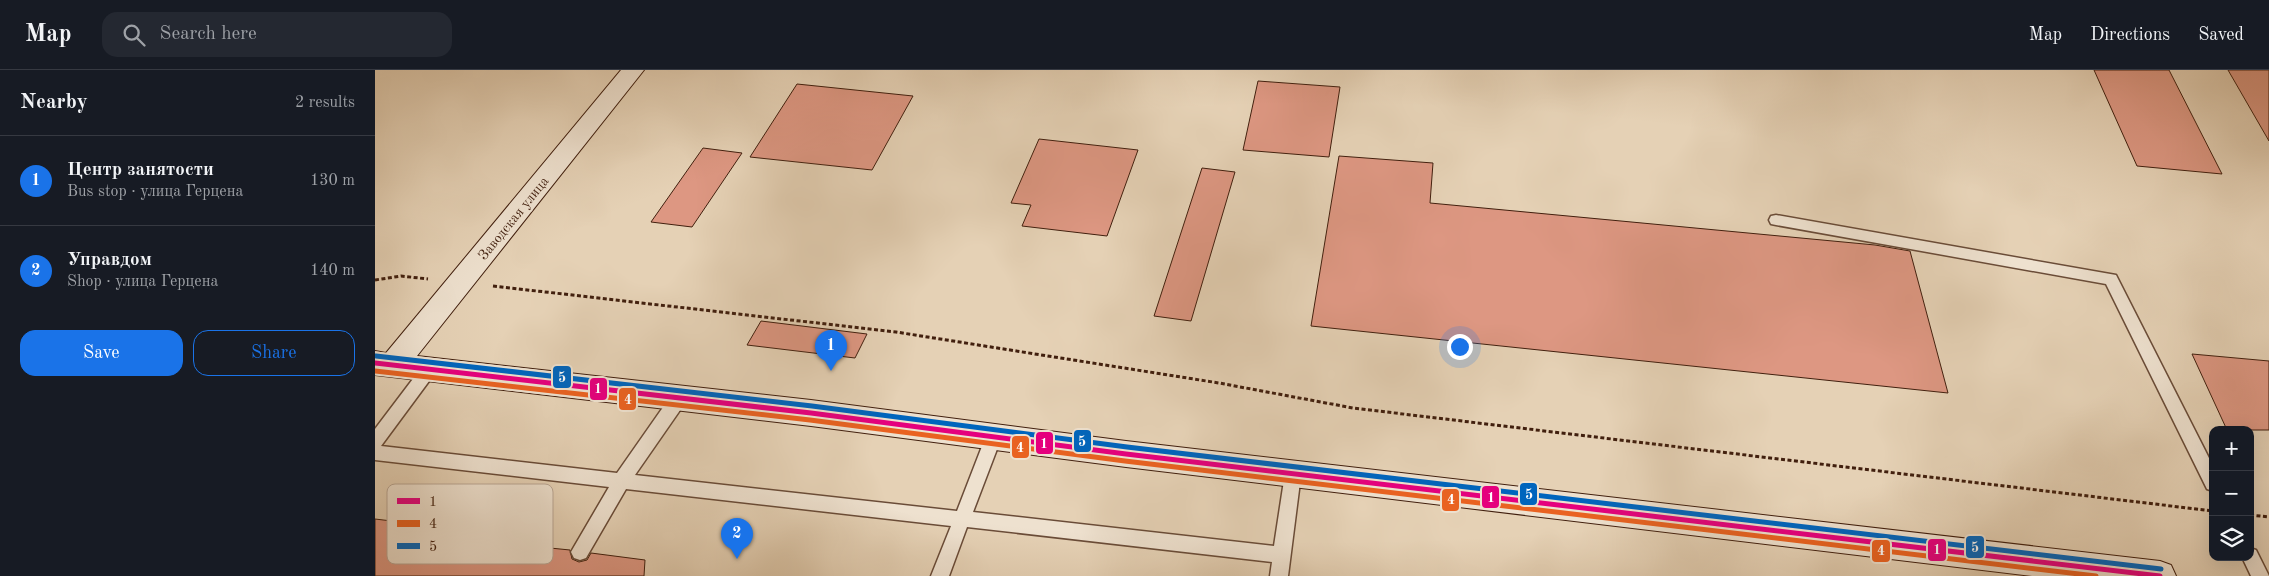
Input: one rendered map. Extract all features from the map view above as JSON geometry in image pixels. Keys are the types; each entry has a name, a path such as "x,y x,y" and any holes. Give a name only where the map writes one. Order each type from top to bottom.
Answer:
{"main road":[{"name":"Заводская улица","path":"384,364 461,282 633,70"},
{"path":"384,364 2160,576"}],"lane":[{"path":"1776,220 2111,279 2209,476"},
{"path":"375,442 430,368"},
{"path":"580,552 622,480 679,398"},
{"path":"940,576 994,436"},
{"path":"375,453 1282,555"},
{"path":"1279,576 1293,474"},
{"path":"2253,561 2261,576"}],"path":[{"path":"375,280 401,276 896,332 1210,382 1353,408 2209,510"},
{"path":"2254,515 2269,516"}],"building":[{"path":"2094,70 2169,70 2222,174 2137,166"},
{"path":"2228,70 2269,70 2269,141"},
{"path":"1258,81 1340,87 1329,157 1243,150"},
{"path":"797,84 913,96 872,170 750,157"},
{"path":"1039,139 1138,150 1107,236 1022,226 1031,205 1011,203"},
{"path":"703,148 742,153 692,227 651,222"},
{"path":"1339,156 1433,163 1430,203 1875,245 1910,251 1948,393 1311,326"},
{"path":"1202,168 1235,172 1191,321 1154,316"},
{"path":"761,321 867,334 855,358 747,345"},
{"path":"2192,354 2269,361 2269,430 2254,430 2254,426 2225,426"},
{"path":"375,519 387,520 387,564 553,564 553,548 570,550 572,559 579,562 587,560 591,553 645,560 644,576 375,576"}],"transit line":[{"name":"5","path":"376,356 812,406 1127,447 2161,569"},
{"name":"1","path":"375,363 811,413 1126,454 2160,576"},
{"name":"4","path":"375,371 810,420 1125,461 2096,576"}],"place":[{"name":"Центр занятости","path":"831,371"},
{"name":"Управдом","path":"737,559"}]}
